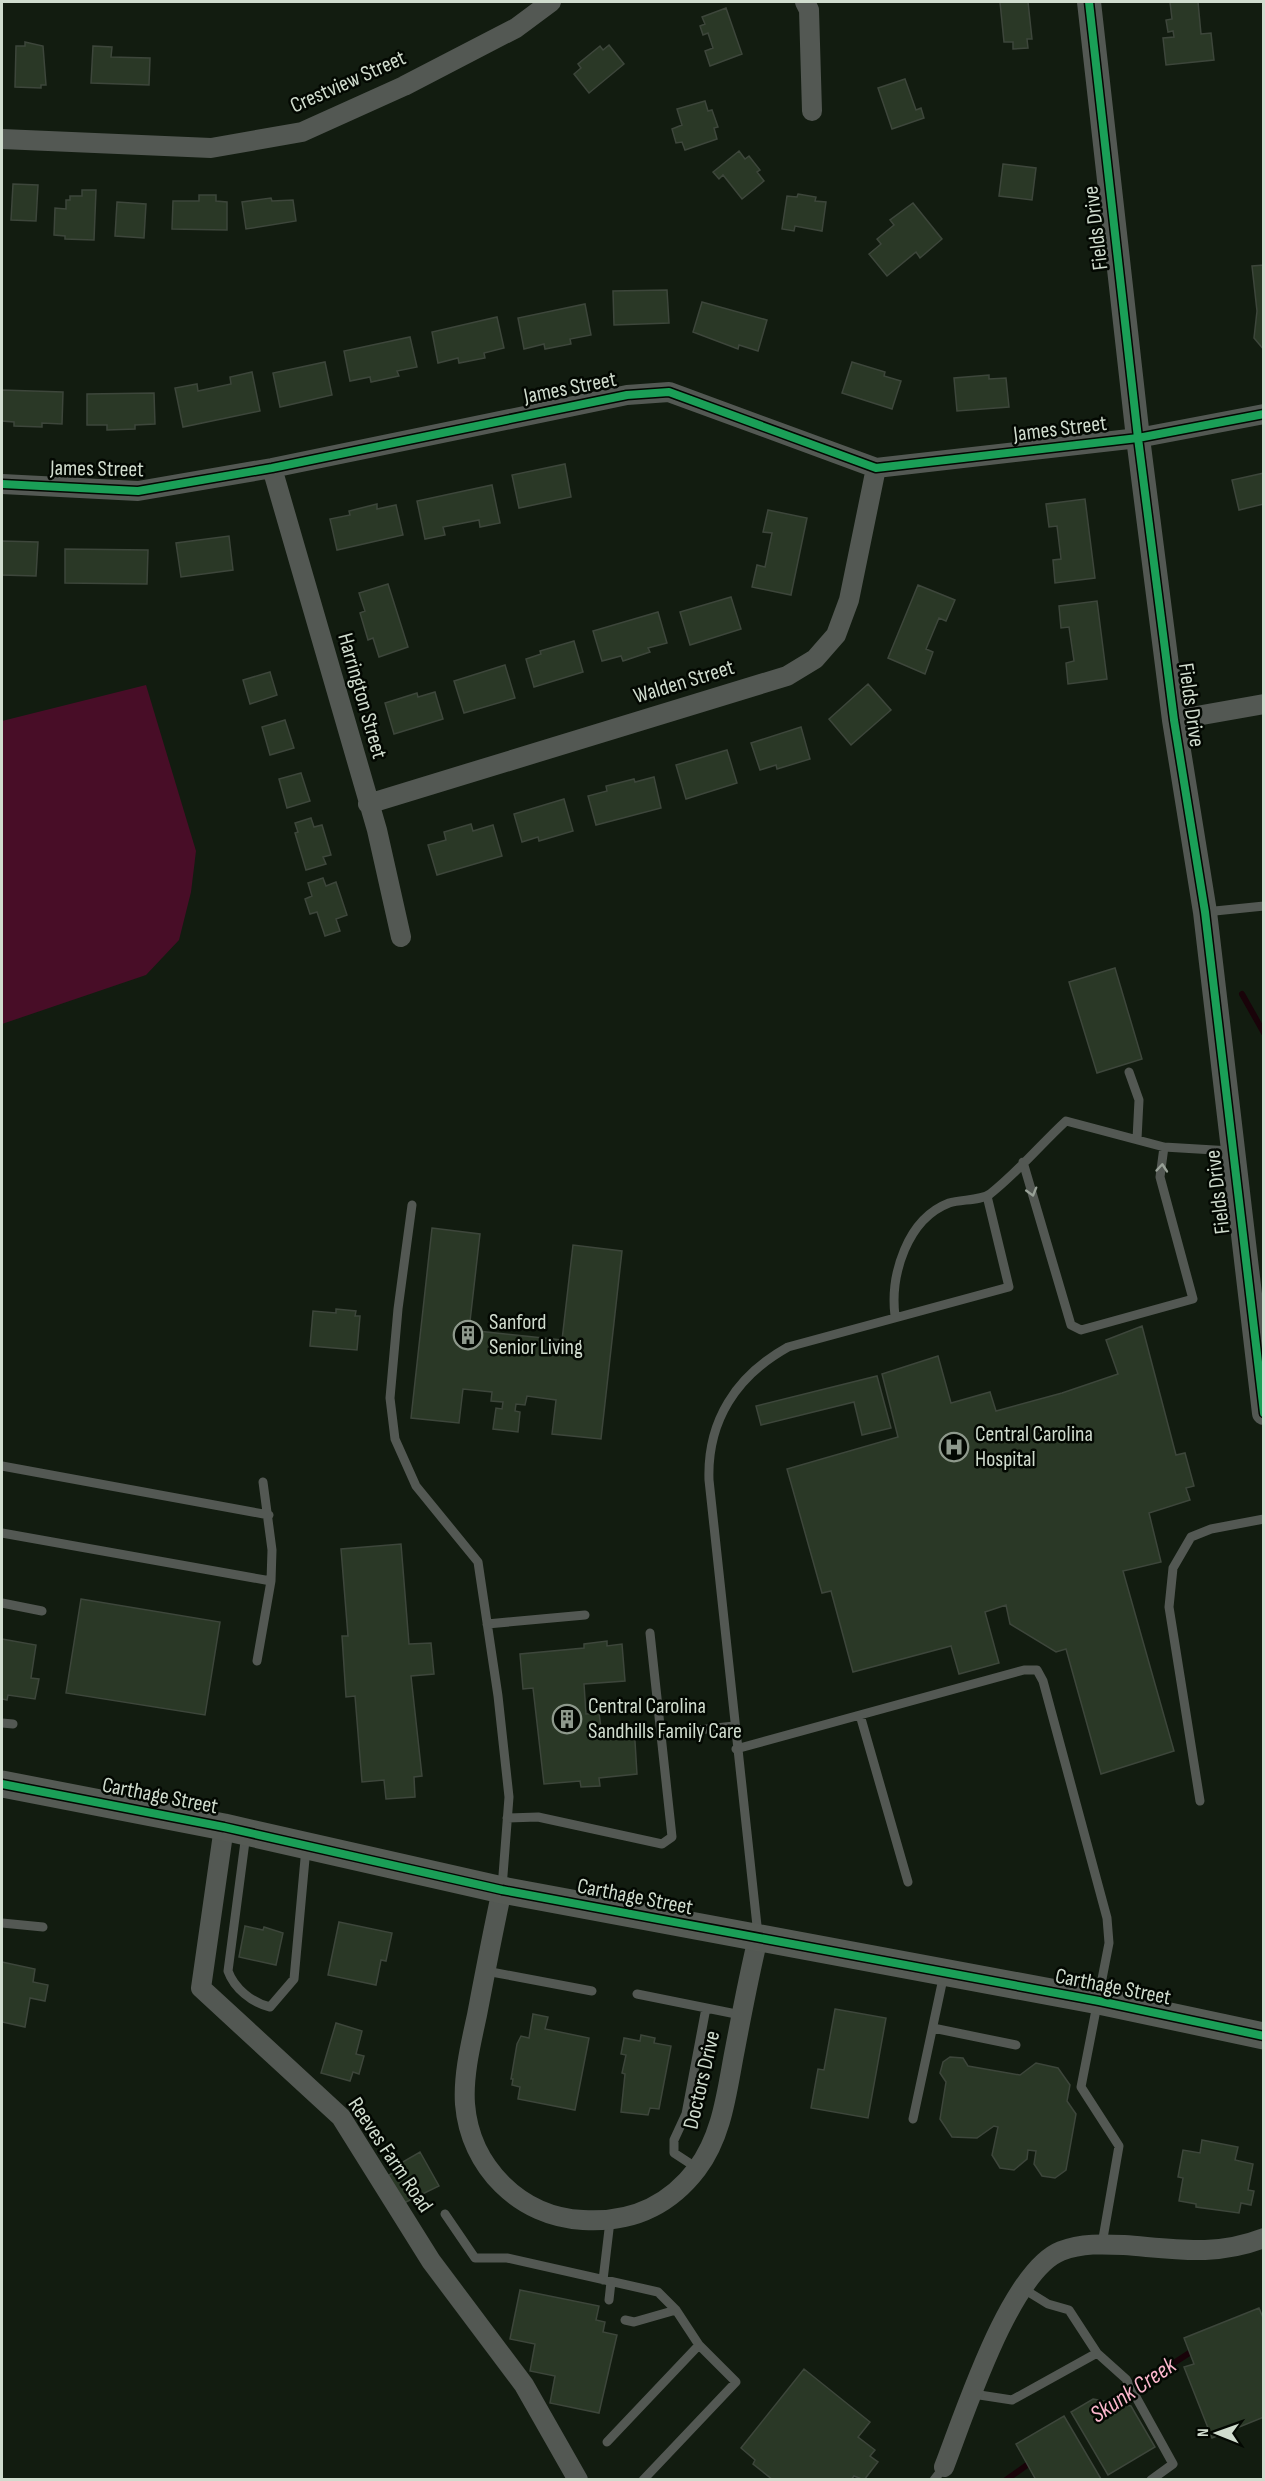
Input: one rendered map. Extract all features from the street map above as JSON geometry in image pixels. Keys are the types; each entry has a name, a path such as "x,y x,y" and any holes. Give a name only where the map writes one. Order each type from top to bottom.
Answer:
{"main road":[{"name":"Carthage Street","path":"2,1784 235,1829 501,1890 1099,2001 1263,2036"}],"street":[{"name":"Crestview Street","path":"2,139 211,148 302,132 404,86 516,28 551,2"},
{"path":"805,2 809,10 812,111"},
{"name":"Fields Drive","path":"1089,2 1138,438 1174,720 1205,912 1231,1151 1263,1407"},
{"name":"James Street","path":"2,484 138,491 272,468 627,395 669,392 876,468 1138,438 1263,414"},
{"name":"Harrington Street","path":"272,468 368,804 401,938"},
{"name":"Walden Street","path":"368,804 787,676 815,659 836,635 849,600 876,468"},
{"path":"1174,720 1263,704"},
{"name":"Reeves Farm Road","path":"235,1829 201,1988 341,2117 431,2261 524,2385 578,2480"},
{"name":"Doctors Drive","path":"501,1890 469,2056 465,2103 470,2132 481,2157 496,2180 522,2202 552,2214 578,2220 610,2221 628,2218 651,2208 673,2194 697,2168 713,2142 722,2112 758,1938"},
{"path":"942,2475 992,2347 1022,2288 1035,2270 1060,2251 1093,2243 1209,2251 1237,2248 1263,2238"}],"lane":[{"path":"1205,912 1263,906"},
{"path":"1129,1072 1139,1100 1137,1139"},
{"path":"895,1316 895,1286 899,1266 917,1229 931,1214 948,1203 987,1196 1066,1120 1164,1146 1231,1151"},
{"path":"1023,1162 1071,1325 1081,1330 1193,1299 1160,1177 1164,1146"},
{"path":"758,1938 709,1480 708,1459 718,1419 740,1384 770,1357 788,1347 895,1316 1010,1287 987,1196"},
{"path":"412,1205 398,1309 390,1398 395,1439 416,1486 478,1562 509,1797 501,1890"},
{"path":"2,1466 269,1515"},
{"path":"257,1661 271,1581 269,1515 263,1482"},
{"path":"1200,1801 1168,1607 1173,1569 1191,1537 1211,1529 1263,1520"},
{"path":"2,1533 271,1581"},
{"path":"2,1603 42,1611"},
{"path":"487,1624 585,1615"},
{"path":"507,1818 538,1817 662,1844 672,1837 650,1633"},
{"path":"736,1749 1024,1670 1036,1670 1043,1680 1107,1918 1109,1943 1081,2087 1119,2146 1102,2244"},
{"path":"860,1715 908,1882"},
{"path":"2,1723 13,1724"},
{"path":"661,1734 734,1726"},
{"path":"235,1829 228,1971 232,1983 259,2004 270,2007 294,1979 306,1846"},
{"path":"2,1923 43,1927"},
{"path":"486,1971 592,1991"},
{"path":"913,2119 945,1972"},
{"path":"637,1994 741,2015"},
{"path":"697,2168 674,2153 674,2139 686,2114 706,2008"},
{"path":"933,2028 1016,2045"},
{"path":"445,2214 474,2258 507,2258 658,2292 676,2310 699,2345 736,2382 643,2480"},
{"path":"609,2300 607,2281 610,2221"},
{"path":"1022,2288 1048,2304 1069,2310 1097,2353 1126,2379 1173,2464 1151,2480"},
{"path":"625,2319 634,2322 676,2310"},
{"path":"607,2442 699,2345"},
{"path":"973,2394 1012,2400 1097,2353"}],"shaded area":[{"path":"146,685 196,851 191,892 179,940 146,975 2,1024 2,721"}],"building":[{"path":"1000,2 1028,2 1032,39 1027,39 1028,48 1013,49 1013,42 1004,42"},
{"path":"1170,2 1198,2 1201,34 1211,33 1214,60 1166,65 1163,38 1174,37 1173,31 1168,32 1166,20 1172,19"},
{"path":"726,8 742,54 710,66 705,51 713,48 708,33 703,35 700,26 705,24 702,17"},
{"path":"25,42 43,46 46,85 41,85 41,88 15,87 16,46 25,46"},
{"path":"609,45 624,64 589,93 574,74 581,68 578,64 600,46 603,50"},
{"path":"93,46 112,47 111,57 150,58 149,85 91,83"},
{"path":"905,79 916,110 921,108 924,118 892,129 878,88"},
{"path":"705,101 708,111 712,110 718,127 714,128 717,139 685,150 682,142 676,143 672,129 682,125 677,109"},
{"path":"739,151 745,159 749,156 760,170 757,172 764,181 742,199 723,175 719,179 713,172"},
{"path":"1003,164 1036,168 1032,200 999,196"},
{"path":"13,184 38,185 36,221 11,220"},
{"path":"82,190 96,190 94,240 65,239 65,236 54,235 55,208 66,209 66,200 70,200 70,196 82,196"},
{"path":"798,194 816,197 815,201 826,202 822,231 795,226 794,231 782,229 787,196 797,197"},
{"path":"199,195 216,195 216,201 227,202 227,230 172,229 173,201 199,201"},
{"path":"271,198 272,201 293,200 296,221 246,229 242,202"},
{"path":"117,202 146,204 144,238 115,236"},
{"path":"913,203 942,239 920,258 916,252 887,276 869,254 881,244 877,239 894,225 890,220"},
{"path":"1264,265 1264,350 1254,338 1257,311 1252,266"},
{"path":"667,290 669,323 614,325 613,291"},
{"path":"702,302 767,320 758,351 739,345 738,349 693,332"},
{"path":"585,304 591,335 570,339 571,344 545,349 544,344 524,349 518,318"},
{"path":"497,317 504,348 484,353 485,358 459,363 458,358 438,363 432,332"},
{"path":"410,337 417,367 397,371 399,376 371,382 370,377 350,381 344,351"},
{"path":"325,362 332,395 280,407 273,373"},
{"path":"852,362 885,372 884,376 901,381 892,409 842,393"},
{"path":"252,372 260,411 183,427 175,388 197,384 198,391 231,384 230,377"},
{"path":"989,375 989,379 1006,378 1009,407 957,411 954,378"},
{"path":"2,390 63,392 62,424 42,423 42,427 14,426 14,422 2,421"},
{"path":"154,393 155,424 135,425 135,429 107,430 107,425 87,425 87,394"},
{"path":"565,464 571,497 519,508 512,475"},
{"path":"1264,473 1264,504 1239,510 1232,480"},
{"path":"492,485 500,523 480,527 479,520 443,527 445,535 425,539 417,501"},
{"path":"1085,499 1095,578 1055,583 1053,560 1061,559 1057,526 1049,527 1046,504"},
{"path":"377,504 377,509 396,505 403,535 337,550 330,519 350,515 349,511"},
{"path":"768,510 807,518 791,595 752,587 757,565 765,567 772,533 763,532"},
{"path":"229,536 233,570 181,577 176,543"},
{"path":"2,541 38,542 36,576 2,575"},
{"path":"65,549 148,550 147,584 65,583"},
{"path":"388,584 408,647 379,657 373,638 368,640 360,613 365,611 359,593"},
{"path":"918,585 955,600 946,621 939,618 926,649 933,652 925,674 888,658"},
{"path":"731,597 741,629 690,645 680,612"},
{"path":"1097,601 1107,679 1068,684 1066,663 1074,661 1069,627 1061,628 1059,606"},
{"path":"658,612 667,643 648,648 650,652 623,661 621,656 602,661 593,631"},
{"path":"574,641 583,672 534,687 526,659 541,654 540,651"},
{"path":"505,665 515,698 464,713 454,681"},
{"path":"270,672 277,695 250,704 243,680"},
{"path":"868,684 891,710 851,745 829,719"},
{"path":"435,692 443,719 394,734 385,703 417,693 418,697"},
{"path":"285,720 294,748 270,755 262,727"},
{"path":"801,727 810,759 777,769 776,765 760,770 751,743"},
{"path":"727,750 737,783 686,799 676,765"},
{"path":"301,773 310,801 287,808 279,779"},
{"path":"654,777 661,808 596,825 588,796 607,791 606,786"},
{"path":"564,799 573,831 539,841 538,837 522,842 514,814"},
{"path":"311,818 314,827 322,825 331,855 323,857 326,864 306,870 295,833 298,832 295,823"},
{"path":"471,824 473,831 493,825 502,856 437,875 428,845 446,840 444,832"},
{"path":"323,878 326,886 336,882 347,915 336,919 340,931 325,936 317,912 310,914 305,899 312,896 308,883"},
{"path":"1115,968 1142,1059 1097,1073 1069,982"},
{"name":"Sanford Senior Living","path":"432,1228 480,1234 469,1330 562,1340 573,1245 622,1251 601,1439 552,1434 556,1400 527,1396 525,1405 516,1404 515,1411 520,1412 518,1432 493,1429 496,1408 502,1409 503,1402 491,1401 492,1392 463,1389 459,1423 411,1418"},
{"path":"336,1309 356,1311 355,1316 360,1316 357,1350 310,1346 313,1311 336,1313"},
{"path":"1142,1326 1176,1455 1185,1453 1194,1486 1186,1488 1190,1500 1149,1513 1161,1562 1123,1571 1174,1751 1101,1774 1066,1649 1056,1652 1010,1624 1006,1605 985,1612 999,1663 959,1674 951,1646 853,1672 831,1591 822,1593 787,1469 898,1437 882,1374 938,1356 951,1403 990,1392 996,1411 1062,1393 1118,1374 1106,1340"},
{"path":"877,1376 891,1428 862,1435 854,1402 761,1425 756,1406"},
{"path":"401,1544 409,1644 431,1643 434,1674 411,1676 422,1776 414,1777 415,1797 386,1799 384,1780 362,1782 355,1696 346,1697 342,1636 348,1636 341,1549"},
{"path":"81,1599 220,1622 205,1715 66,1693"},
{"path":"2,1639 36,1645 31,1678 39,1679 35,1699 8,1695 7,1700 2,1699"},
{"name":"Central Carolina Sandhills Family Care","path":"607,1641 607,1646 622,1644 625,1681 584,1684 586,1714 599,1713 601,1728 634,1725 637,1774 599,1778 600,1786 581,1787 580,1781 544,1784 533,1688 523,1689 520,1654 584,1648 584,1644"},
{"path":"339,1922 392,1933 386,1961 381,1960 376,1985 328,1975"},
{"path":"245,1926 263,1930 264,1927 283,1933 276,1965 239,1957"},
{"path":"2,1962 35,1969 33,1982 48,1985 45,2001 30,1998 25,2027 2,2022"},
{"path":"835,2009 886,2018 868,2118 811,2108 818,2069 824,2070"},
{"path":"533,2014 548,2017 545,2029 589,2038 575,2110 518,2099 520,2087 512,2085 513,2079 511,2079 517,2044 521,2036 529,2038"},
{"path":"336,2023 362,2031 356,2054 364,2056 359,2074 353,2072 350,2081 321,2073"},
{"path":"641,2035 655,2038 654,2043 671,2046 659,2109 650,2108 648,2115 621,2112 625,2074 622,2073 626,2055 621,2054 624,2038 640,2041"},
{"path":"950,2057 963,2058 968,2066 1020,2075 1036,2063 1058,2068 1070,2085 1067,2101 1076,2114 1066,2170 1055,2178 1042,2176 1034,2164 1036,2151 1028,2150 1027,2159 1014,2170 1000,2168 992,2155 998,2127 994,2126 977,2138 952,2137 940,2119 946,2082 940,2073 943,2062"},
{"path":"1202,2140 1238,2147 1235,2160 1253,2164 1248,2190 1254,2191 1251,2205 1241,2203 1239,2213 1196,2207 1196,2204 1179,2201 1183,2178 1178,2177 1183,2150 1200,2153"},
{"path":"420,2152 439,2186 400,2205 384,2178 396,2171 394,2167"},
{"path":"520,2290 599,2306 596,2320 605,2322 603,2332 617,2335 599,2413 550,2403 555,2376 530,2371 535,2344 510,2339"},
{"path":"1259,2308 1264,2320 1264,2417 1212,2438 1184,2367 1194,2364 1184,2338"},
{"path":"804,2369 870,2422 858,2437 875,2450 870,2456 878,2462 864,2480 854,2476 851,2480 773,2480 753,2464 755,2460 741,2448"},
{"path":"1093,2399 1131,2406 1155,2447 1108,2475 1071,2412"},
{"path":"1064,2416 1100,2480 1036,2480 1016,2444"}],"waterway":[{"path":"1242,994 1264,1033"},
{"name":"Skunk Creek","path":"1107,2406 1194,2350"},
{"name":"Skunk Creek","path":"1006,2480 1034,2460"}],"cycle path":[{"path":"1089,2 1138,438 1174,720 1205,912 1264,1413"},
{"path":"2,484 138,491 272,468 627,395 669,392 876,468 1138,438 1264,414"},
{"path":"2,1784 224,1827 502,1890 1099,2001 1264,2036"}],"place":[{"name":"Sanford Senior Living","path":"468,1335"},
{"name":"Central Carolina Hospital","path":"954,1447"},
{"name":"Central Carolina Sandhills Family Care","path":"567,1719"}]}
